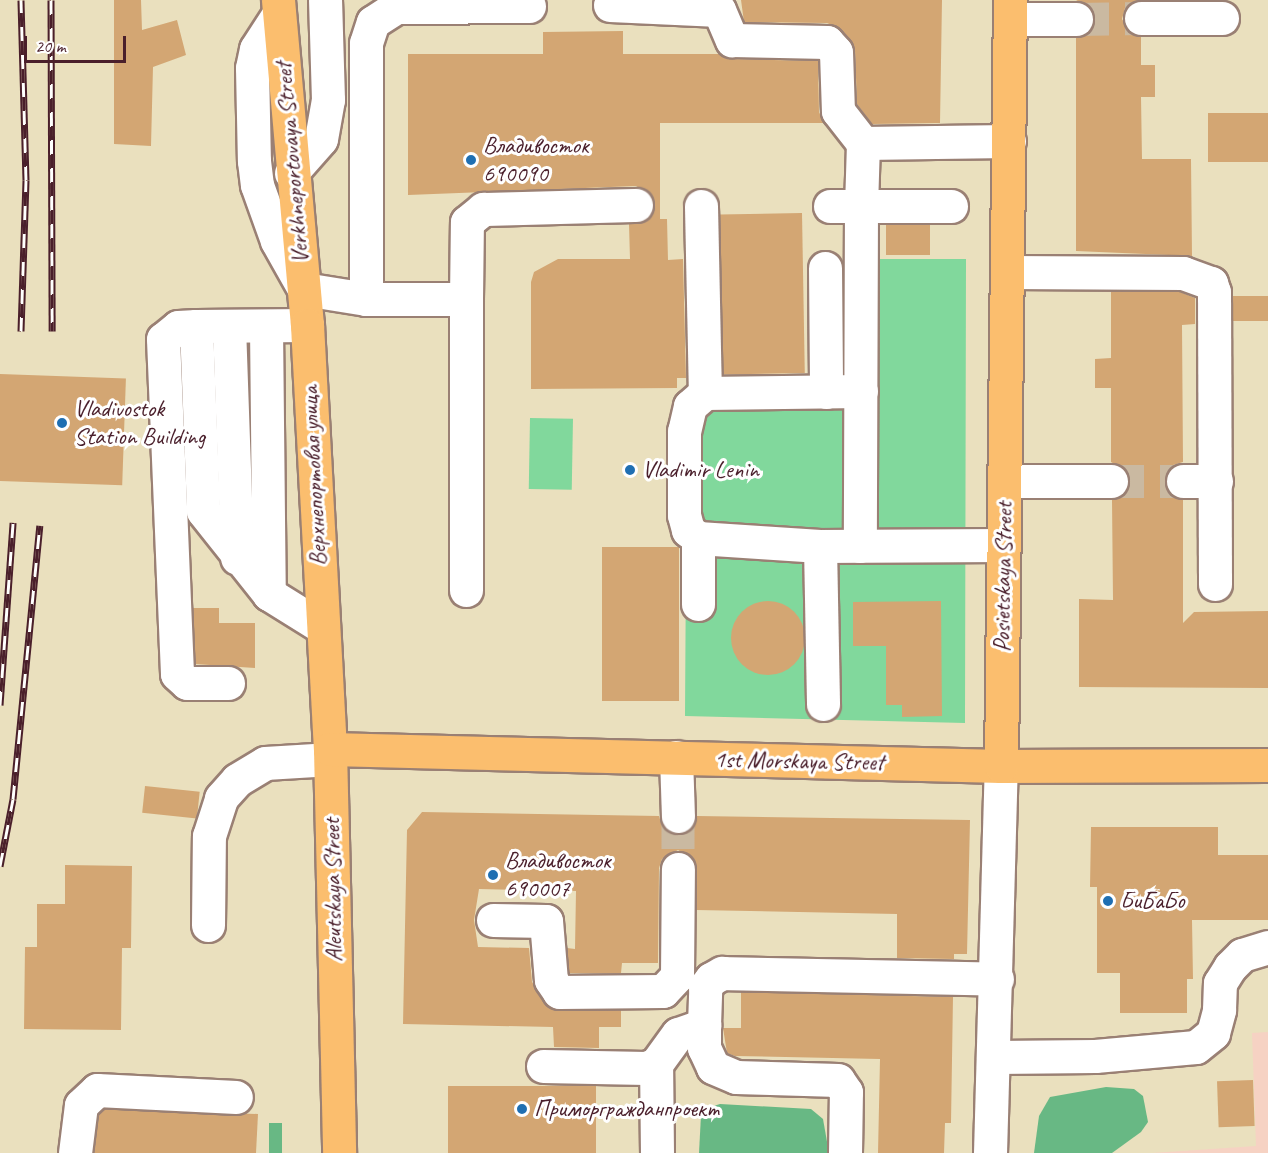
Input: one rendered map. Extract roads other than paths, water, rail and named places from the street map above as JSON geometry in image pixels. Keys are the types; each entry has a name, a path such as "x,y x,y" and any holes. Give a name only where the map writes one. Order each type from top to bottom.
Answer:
{"main road":[{"name":"Verkhneportovaya Street","path":"278,7 291,173 307,325"},
{"name":"Posietskaya Street","path":"1001,766 1010,9"},
{"name":"Верхнепортовая улица","path":"307,325 322,627"},
{"name":"Aleutskaya Street","path":"322,627 331,754 339,1153"},
{"name":"1st Morskaya Street","path":"331,754 676,757 1001,766 1268,765"}],"street":[{"path":"291,173 321,140 328,100 325,0"},
{"path":"610,5 719,9 732,40 827,42 836,52 838,111 863,143"},
{"path":"366,298 366,43 373,22 396,7 529,6"},
{"path":"278,7 256,49 252,68 254,161 257,185 277,241 304,289 366,298 466,299"},
{"path":"1010,9 1076,19"},
{"path":"1141,18 1222,18"},
{"path":"863,143 1008,141"},
{"path":"860,546 861,391 846,206 863,143"},
{"path":"466,591 467,222 483,209 636,206"},
{"path":"701,206 705,393"},
{"path":"846,206 951,206"},
{"path":"825,268 826,392"},
{"path":"1007,272 1183,273 1211,283 1216,481 1215,584"},
{"path":"228,683 187,683 177,674 163,339 178,327 307,325"},
{"path":"196,326 203,511 237,558 269,594 322,627"},
{"path":"229,326 237,558"},
{"path":"266,327 269,594"},
{"path":"861,391 705,393 690,406 684,431 684,515 688,530 698,538 820,546 1004,545"},
{"path":"1005,481 1112,481"},
{"path":"1183,481 1216,481"},
{"path":"698,538 698,604"},
{"path":"820,546 823,704"},
{"path":"208,925 209,836 221,798 237,780 265,763 331,754"},
{"path":"676,757 678,816"},
{"name":"Posietskaya Street","path":"990,1153 995,1057 1001,766"},
{"path":"493,920 546,921 551,980 559,992 663,991 677,976 678,869"},
{"path":"995,1057 1095,1056 1196,1047 1213,1033 1219,1010 1220,983 1230,967 1242,955 1268,947"},
{"path":"845,1153 846,1092 838,1080 729,1076 707,1059 704,1025 705,987 722,973 997,979"},
{"path":"543,1066 646,1068 656,1064 678,1034 704,1025"},
{"path":"656,1064 657,1153"},
{"path":"75,1153 81,1105 97,1090 236,1097"}],"tunnel":[{"path":"1076,19 1141,18"},
{"path":"1111,481 1183,481"},
{"path":"678,816 678,869"}],"railway":[{"path":"21,0 26,180 21,331"},
{"path":"51,0 52,331"},
{"path":"0,705 13,522"},
{"path":"0,866 13,799 40,525"}],"place":[{"name":"Владивосток 690090","path":"471,160"},
{"name":"Vladivostok Station Building","path":"62,423"},
{"name":"Vladimir Lenin","path":"630,470"},
{"name":"Владивосток 690007","path":"493,875"},
{"name":"БиБаБо","path":"1108,901"},
{"name":"Приморгражданпроект","path":"522,1109"}]}
